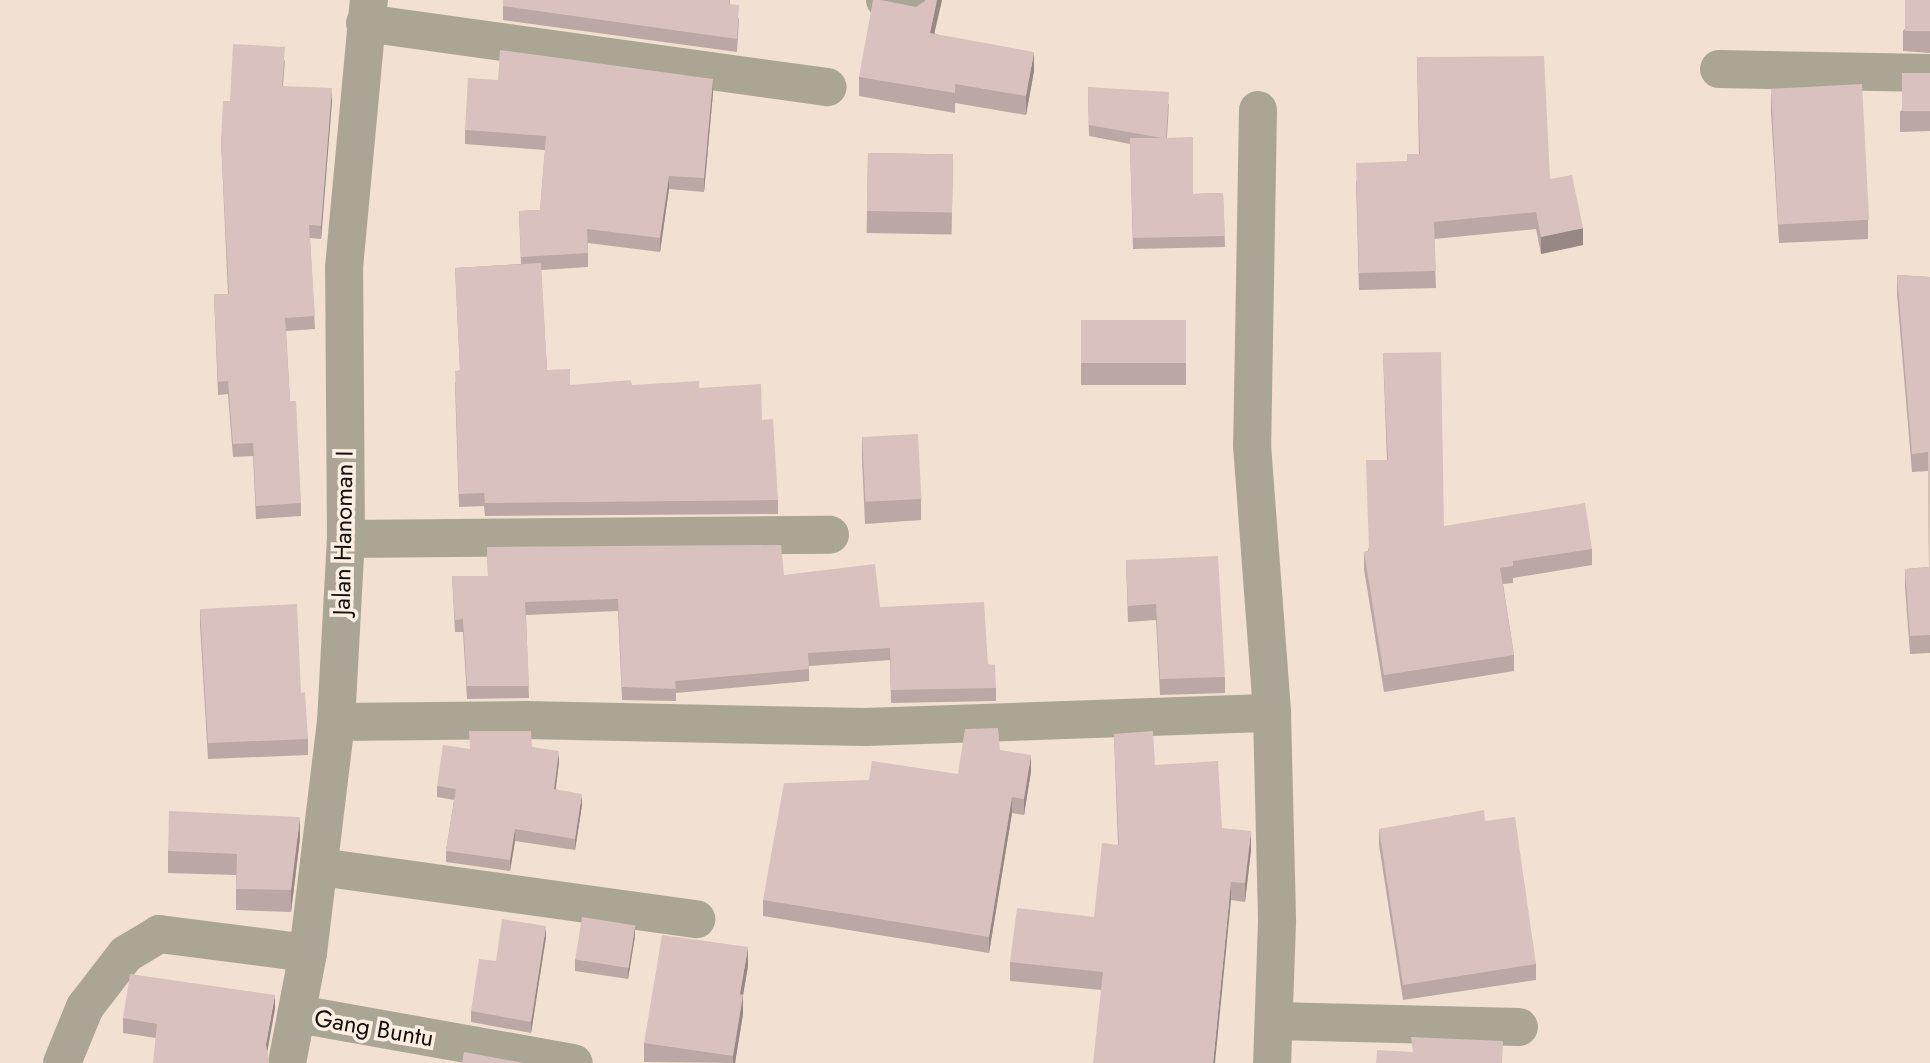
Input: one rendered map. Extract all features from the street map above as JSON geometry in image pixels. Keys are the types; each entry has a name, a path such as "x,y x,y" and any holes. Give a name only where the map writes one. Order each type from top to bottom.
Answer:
{"street":[{"path":"367,12 828,87"},
{"name":"Jalan Hanoman I","path":"286,1063 298,1014 308,953 336,722 346,539 344,268 367,12"},
{"path":"1718,69 1930,73"},
{"path":"1258,110 1252,445 1272,713 1272,1063"},
{"path":"346,539 830,535"},
{"path":"336,722 525,720 865,727 1272,713"},
{"path":"320,867 696,919"},
{"path":"62,1063 85,1007 125,954 159,934 176,933 308,953"},
{"name":"Gang Buntu","path":"298,1014 574,1063"},
{"path":"1274,1021 1519,1027"}],"building":[{"path":"503,0 729,0 729,4 739,5 737,39 503,6"},
{"path":"873,0 916,7 925,0 937,0 930,33 1034,52 1026,96 955,84 955,93 859,77"},
{"path":"1905,0 1930,0 1930,31 1905,31"},
{"path":"233,44 285,47 282,86 332,88 321,226 309,225 315,316 285,318 290,401 296,401 301,503 256,506 253,443 233,444 228,381 218,382 214,294 229,294 221,140 223,101 230,101"},
{"path":"500,50 713,79 704,178 669,176 660,238 587,229 588,253 521,257 519,211 540,210 546,136 465,130 468,78 498,80"},
{"path":"1544,56 1550,179 1572,175 1583,228 1541,237 1536,212 1434,222 1436,271 1359,273 1356,163 1407,161 1407,154 1420,154 1417,57"},
{"path":"1902,73 1930,73 1930,111 1902,111"},
{"path":"1862,84 1869,220 1778,225 1771,89"},
{"path":"1088,87 1169,92 1166,138 1193,137 1193,194 1223,193 1225,236 1133,238 1130,138 1162,138 1089,125"},
{"path":"868,153 953,154 952,212 867,211"},
{"path":"541,263 547,370 570,369 570,385 631,380 632,385 699,381 699,388 761,384 762,420 773,419 778,500 485,503 484,493 459,494 455,371 460,370 455,268"},
{"path":"1897,275 1930,277 1930,635 1910,636 1905,569 1929,567 1928,452 1912,454"},
{"path":"1081,320 1186,320 1186,363 1081,363"},
{"path":"1441,352 1444,526 1585,503 1592,549 1513,561 1513,566 1500,568 1514,655 1384,675 1364,552 1369,551 1366,460 1388,460 1383,353"},
{"path":"918,434 921,499 865,502 862,437"},
{"path":"781,545 784,575 875,564 880,607 984,602 988,664 995,665 996,688 891,690 890,648 808,653 809,669 675,681 676,689 622,687 618,599 525,602 529,686 467,686 463,619 455,620 452,576 488,576 487,547"},
{"path":"1218,556 1225,677 1160,679 1156,604 1128,606 1126,560"},
{"path":"297,604 301,693 305,692 308,739 208,743 200,609"},
{"path":"998,728 1000,750 1031,755 1024,799 1012,797 989,937 763,900 784,783 869,780 872,761 958,774 965,729"},
{"path":"469,731 531,731 532,747 559,751 554,789 582,794 575,839 515,829 510,860 446,851 456,789 437,786 443,745 470,749"},
{"path":"1153,731 1155,765 1218,761 1222,828 1251,831 1245,883 1231,882 1213,1063 1093,1063 1103,972 1010,962 1017,908 1094,917 1102,843 1119,845 1114,734"},
{"path":"1484,810 1485,821 1515,817 1536,964 1403,985 1379,829"},
{"path":"169,811 300,817 291,890 236,889 237,854 168,851"},
{"path":"582,917 635,925 629,968 575,959"},
{"path":"502,919 546,926 531,1022 471,1011 479,959 496,961"},
{"path":"662,935 748,947 733,1056 644,1043"},
{"path":"130,974 275,995 266,1044 269,1063 153,1063 157,1024 123,1018"},
{"path":"1411,1037 1503,1041 1502,1063 1376,1063 1377,1050 1413,1052"},
{"path":"464,1052 524,1063 462,1063"}]}
